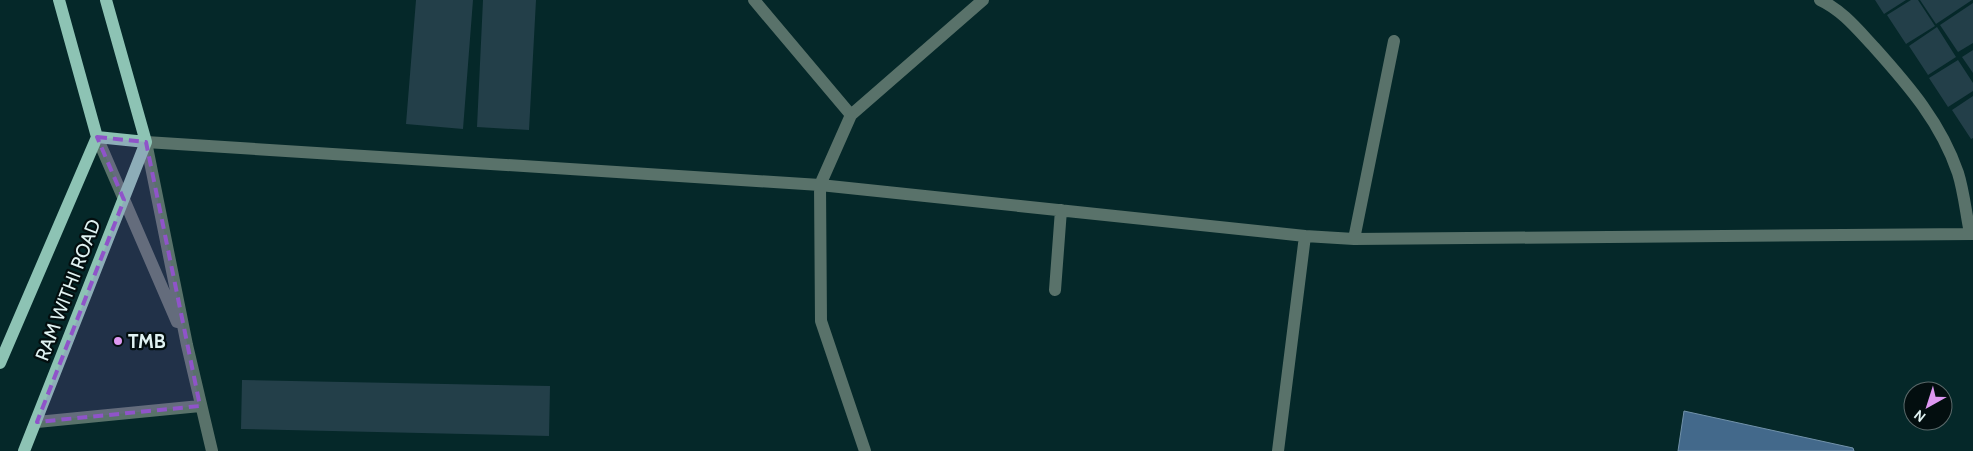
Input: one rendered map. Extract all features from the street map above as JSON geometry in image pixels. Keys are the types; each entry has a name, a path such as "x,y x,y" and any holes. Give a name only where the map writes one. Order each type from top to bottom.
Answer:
{"main road":[{"path":"59,0 97,137 146,142 106,0"},
{"name":"RAM WITHI ROAD","path":"0,363 97,137"},
{"name":"RAM WITHI ROAD","path":"24,451 146,142"}],"street":[{"path":"754,0 851,115"},
{"path":"865,451 821,321 820,185 851,115 983,0"},
{"path":"212,451 200,406 146,142 820,185 1305,236 1354,239 1972,233 1958,174 1936,124 1902,78 1861,33 1833,6 1820,0"},
{"path":"1354,239 1394,41"},
{"path":"97,137 187,345"},
{"path":"1055,290 1061,210"},
{"path":"1278,451 1305,236"},
{"path":"37,422 200,406"}],"highlighted area":[{"path":"97,137 146,142 200,406 37,422 124,200"}],"water":[{"path":"1684,411 1853,448 1854,451 1678,451"}],"building":[{"path":"416,0 473,0 463,129 406,124"},
{"path":"483,0 536,0 529,130 477,127"},
{"path":"1875,0 1906,0 1884,14"},
{"path":"1911,0 1918,0 1935,26 1906,44 1887,15"},
{"path":"1920,0 1972,0 1936,24"},
{"path":"1973,3 1973,43 1958,52 1940,25"},
{"path":"1937,27 1956,57 1928,75 1909,46"},
{"path":"1973,50 1973,73 1962,57"},
{"path":"1958,60 1973,83 1973,91 1948,107 1929,78"},
{"path":"1973,96 1973,138 1971,139 1952,110"},
{"path":"242,380 550,386 549,436 241,429"}],"place":[{"name":"TMB","path":"118,341"}]}
